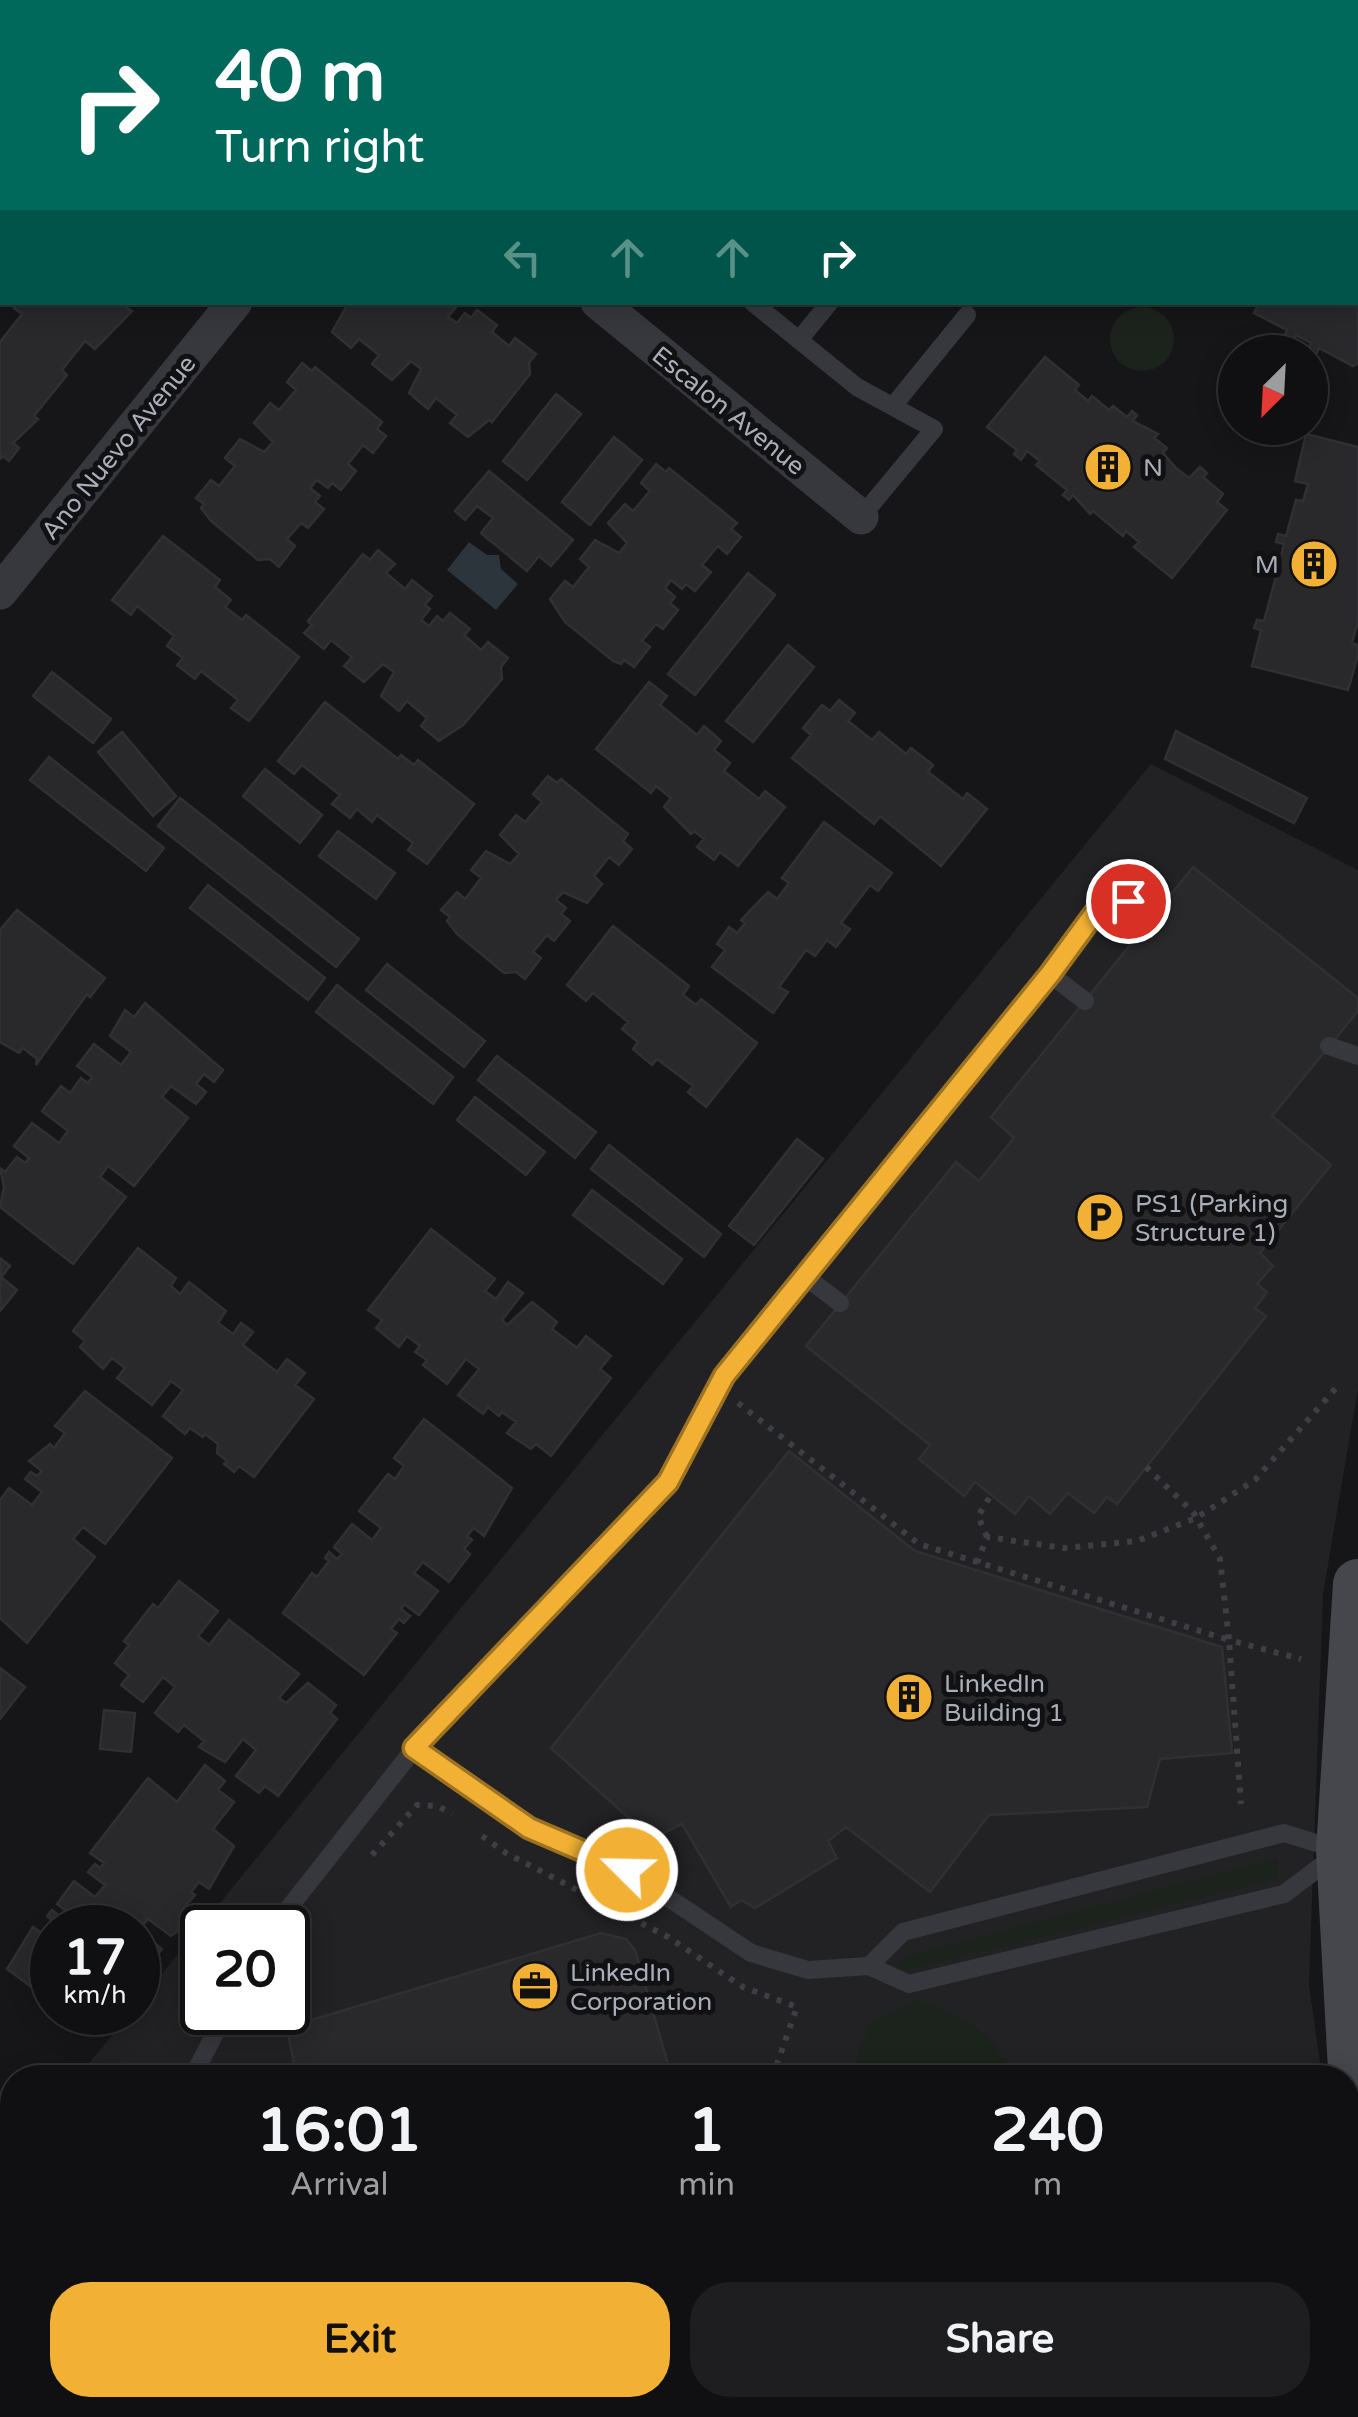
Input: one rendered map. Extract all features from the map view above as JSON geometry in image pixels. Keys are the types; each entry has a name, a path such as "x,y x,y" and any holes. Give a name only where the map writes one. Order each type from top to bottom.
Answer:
{"main road":[{"path":"1355,2065 1349,1849 1358,1584"}],"street":[{"name":"Ano Nuevo Avenue","path":"0,592 233,305"},
{"name":"Escalon Avenue","path":"602,305 861,517"}],"lane":[{"path":"756,305 857,387 934,429 861,517"},
{"path":"800,340 828,305"},
{"path":"893,406 967,314"},
{"path":"291,1905 414,1748 668,1482 719,1388 1097,910 1128,901 1156,912"},
{"path":"1050,974 1085,1001"},
{"path":"1329,1046 1358,1056"},
{"path":"806,1277 840,1303"},
{"path":"414,1748 493,1806 529,1828 627,1870 751,1954 808,1970 869,1966 909,1984 1284,1894 1349,1849"},
{"path":"869,1966 903,1932 1284,1833 1349,1849"},
{"path":"199,2065 214,2035"},
{"path":"0,2110 0,2121"}],"path":[{"path":"719,1388 919,1544 1301,1659"},
{"path":"987,1537 1064,1548 1137,1541 1196,1518 1256,1480 1336,1388"},
{"path":"1146,1468 1196,1518 1220,1559 1241,1804"},
{"path":"977,1564 987,1537 978,1516 991,1494"},
{"path":"372,1854 417,1806 438,1806 506,1853 668,1936 743,1987 796,2008 776,2065"}],"shaded area":[{"path":"1142,307 1164,317 1174,339 1164,361 1142,371 1120,361 1110,339 1120,317"},
{"path":"469,542 487,555 499,555 501,569 518,584 496,610 447,570"},
{"path":"1151,764 1358,870 1358,1388 1323,1594 1309,1985 1320,2065 88,2065 112,2035 160,2035 160,1976 180,1952 180,2035 310,2035 310,1905 218,1905"},
{"path":"1277,1858 1278,1879 906,1971 899,1964 904,1957"},
{"path":"917,2000 975,2026 1007,2065 856,2065 872,2021"}],"building":[{"path":"129,305 127,308 132,311 95,349 85,341 62,370 67,375 34,416 38,419 13,443 19,448 9,461 3,456 0,459 0,342 22,314 14,308"},
{"path":"347,305 456,305 448,317 457,323 465,313 471,318 477,310 497,325 492,332 509,346 515,338 536,354 529,363 530,374 492,422 489,420 468,437 450,423 457,415 436,398 428,409 409,393 421,369 411,361 392,380 372,364 379,355 359,339 351,348 332,332"},
{"path":"1254,305 1358,305 1358,363 1353,366 1328,353 1328,335 1284,335 1287,330 1254,313 1257,307"},
{"name":"N","path":"1045,357 1079,385 1075,390 1088,401 1092,396 1109,410 1113,406 1127,417 1132,411 1137,415 1133,421 1158,434 1154,438 1167,448 1163,453 1177,469 1189,478 1200,467 1207,473 1203,477 1223,494 1217,502 1227,510 1172,578 1134,547 1139,542 1126,531 1123,536 1093,511 1090,514 1073,495 1069,500 1063,495 1067,490 1036,465 1040,461 1027,451 1021,460 1014,454 1017,450 987,427"},
{"path":"302,363 312,371 315,367 382,422 377,429 386,436 373,453 363,445 348,464 356,471 341,490 332,483 328,488 317,480 310,488 320,496 315,502 324,509 308,528 301,523 287,539 295,546 279,567 270,559 258,560 211,521 201,508 204,504 196,498 211,480 219,486 235,466 225,458 240,439 264,452 273,442 254,423 270,403 279,410 296,390 287,382"},
{"path":"556,394 581,414 527,480 503,461"},
{"path":"614,437 642,460 590,525 562,502"},
{"name":"M","path":"1328,440 1358,447 1358,621 1352,643 1358,645 1358,655 1348,690 1252,666 1261,630 1254,628 1257,620 1264,621 1278,569 1269,567 1272,557 1280,561 1284,544 1276,542 1278,534 1286,536 1296,500 1303,501 1308,484 1295,481 1303,445 1328,445"},
{"path":"656,464 666,472 669,468 737,523 731,529 741,537 727,554 718,546 702,565 711,572 695,591 686,584 682,589 671,580 665,588 675,597 670,603 678,610 663,629 656,624 642,641 650,647 634,667 624,660 621,664 613,661 565,622 550,599 565,581 573,587 589,567 580,559 595,540 619,553 627,543 608,523 625,504 633,511 650,491 641,483"},
{"path":"489,471 573,540 551,566 539,556 527,571 481,533 493,518 477,506 465,520 455,511"},
{"path":"163,536 220,580 215,587 231,600 225,607 242,620 246,615 299,657 249,721 231,708 238,700 201,671 195,679 177,665 183,658 167,646 174,636 137,606 131,615 112,600"},
{"path":"378,550 395,564 386,573 405,589 412,580 432,596 425,605 430,609 421,620 429,626 437,616 443,621 450,613 470,629 464,635 481,650 488,642 508,658 501,667 502,679 463,725 439,741 421,726 427,718 407,701 399,711 381,696 394,672 383,664 364,682 344,666 352,657 331,640 324,649 304,633 312,625 308,621 363,554 370,560"},
{"path":"748,573 775,595 695,695 668,674"},
{"path":"788,645 814,667 753,742 726,721"},
{"path":"52,672 111,719 93,743 33,696"},
{"path":"649,682 667,696 660,705 697,735 704,726 721,741 714,750 730,763 724,771 759,799 765,791 785,807 738,866 720,852 714,860 697,847 704,839 694,831 691,834 664,807 671,798 656,786 651,793 596,749"},
{"path":"839,700 855,713 848,721 872,740 879,732 906,754 911,748 933,765 928,772 963,799 967,793 987,809 941,866 880,816 874,824 792,758 811,735 803,728 822,705 830,711"},
{"path":"325,702 398,759 401,755 414,765 418,760 474,804 427,864 408,850 413,843 377,815 372,822 357,809 350,818 332,804 340,795 302,765 294,774 278,761"},
{"path":"1176,731 1307,798 1294,823 1165,759"},
{"path":"122,732 176,796 153,816 98,752"},
{"path":"49,757 164,848 146,871 30,780"},
{"path":"265,769 322,815 300,843 243,796"},
{"path":"548,776 557,783 561,779 628,834 623,841 632,849 619,865 609,857 594,876 602,884 587,903 563,892 556,900 566,908 561,914 570,921 554,941 547,935 533,952 541,958 525,979 516,972 504,973 457,934 447,921 450,917 441,910 457,892 465,899 481,878 471,870 486,851 510,864 519,854 500,835 516,815 525,822 542,802 533,794"},
{"path":"180,798 359,939 336,967 158,826"},
{"path":"824,822 892,873 878,891 870,885 841,923 850,929 836,947 827,940 815,956 806,950 779,987 788,992 773,1013 712,967 725,950 717,944 729,927 737,933 745,923 741,920 768,892 777,899 789,883 782,878"},
{"path":"338,831 395,873 376,899 319,856"},
{"name":"PS1 (Parking Structure 1)","path":"1193,867 1358,998 1358,1011 1272,1116 1331,1165 1260,1253 1273,1266 1257,1284 1267,1292 1255,1308 1266,1316 1117,1504 1107,1497 1094,1513 1068,1493 1050,1514 1029,1496 1015,1514 975,1482 964,1496 919,1459 930,1445 806,1346 956,1162 979,1181 1014,1138 991,1117"},
{"path":"208,885 325,978 308,1000 190,908"},
{"path":"17,910 105,978 90,997 87,994 36,1065 37,1059 23,1048 19,1053 0,1042 0,930"},
{"path":"613,926 689,986 683,995 696,1005 701,999 757,1043 706,1107 688,1092 693,1086 657,1059 652,1065 633,1049 638,1042 622,1029 628,1022 593,993 586,1001 567,985"},
{"path":"387,964 485,1041 464,1067 366,990"},
{"path":"337,985 453,1077 433,1104 316,1012"},
{"path":"145,1003 223,1070 214,1082 204,1074 196,1084 206,1092 196,1104 171,1086 162,1097 188,1118 134,1186 108,1166 100,1177 126,1197 73,1264 0,1207 4,1187 0,1168 5,1172 17,1157 25,1163 29,1158 14,1146 32,1123 59,1143 68,1131 42,1111 61,1086 70,1093 81,1078 88,1083 92,1077 77,1066 94,1044 121,1065 131,1052 110,1036 125,1010 134,1017"},
{"path":"497,1056 596,1132 575,1158 478,1080"},
{"path":"475,1097 545,1152 526,1175 457,1120"},
{"path":"797,1139 823,1159 754,1245 729,1226"},
{"path":"609,1145 721,1234 704,1257 591,1169"},
{"path":"592,1190 682,1259 663,1284 573,1215"},
{"path":"431,1229 495,1279 485,1291 496,1299 508,1282 523,1293 502,1320 507,1325 532,1302 557,1322 552,1329 577,1348 586,1336 611,1356 600,1369 611,1378 551,1456 536,1444 531,1449 507,1433 516,1422 502,1412 499,1416 488,1407 483,1414 458,1395 479,1369 466,1359 447,1384 423,1365 427,1360 415,1352 420,1346 407,1336 399,1347 376,1328 382,1320 368,1310"},
{"path":"138,1248 176,1278 171,1286 180,1294 189,1282 226,1311 218,1323 233,1334 241,1323 253,1332 243,1345 277,1372 287,1359 305,1373 295,1385 314,1399 254,1477 239,1466 234,1472 224,1464 227,1461 217,1453 218,1444 205,1434 203,1437 190,1428 185,1434 163,1416 183,1390 171,1381 152,1405 117,1378 125,1368 112,1358 103,1369 80,1347 85,1341 73,1331"},
{"path":"0,1258 10,1266 1,1277 17,1290 0,1311"},
{"path":"85,1391 172,1458 105,1544 83,1527 73,1539 95,1557 27,1643 0,1618 0,1500 9,1488 32,1505 42,1492 25,1479 31,1472 37,1476 42,1471 29,1461 50,1444 54,1448 65,1433 55,1426"},
{"path":"424,1419 512,1488 484,1536 474,1528 467,1536 472,1540 464,1549 470,1554 449,1582 423,1562 414,1573 438,1591 419,1615 404,1604 401,1609 410,1616 404,1623 399,1619 391,1629 397,1633 364,1675 283,1613 312,1573 317,1577 329,1561 325,1558 329,1552 337,1559 342,1554 334,1547 352,1524 372,1540 381,1528 359,1511 388,1474 395,1479 404,1466 394,1458"},
{"name":"LinkedIn Building 1","path":"789,1451 915,1551 1222,1647 1232,1753 1160,1759 1147,1807 989,1815 930,1892 846,1827 828,1841 837,1858 755,1908 741,1900 731,1907 682,1824 652,1839 551,1748"},
{"path":"179,1581 218,1611 198,1636 209,1645 229,1620 299,1674 279,1698 286,1703 308,1683 336,1705 330,1713 337,1719 278,1796 265,1786 259,1793 236,1776 256,1750 243,1739 225,1762 199,1747 204,1741 184,1725 178,1732 155,1713 175,1687 163,1677 143,1702 121,1685 129,1675 115,1663 129,1645 124,1641 153,1604 158,1608"},
{"path":"0,1668 25,1687 0,1719"},
{"path":"104,1710 135,1713 131,1752 100,1749"},
{"path":"205,1765 225,1781 218,1790 234,1802 213,1829 234,1846 209,1889 199,1882 191,1892 195,1895 186,1905 180,1905 180,1929 171,1936 160,1928 160,1905 57,1904 74,1881 95,1897 105,1885 88,1872 95,1864 100,1868 104,1863 90,1853 148,1778 177,1802"},
{"path":"30,1932 30,1986 7,1969"},
{"name":"LinkedIn Corporation","path":"601,1933 626,1939 635,1950 668,2065 294,2065 291,2035 310,2035 310,2020"}],"place":[{"name":"N","path":"1108,467"},
{"name":"M","path":"1314,564"},
{"name":"PS1 (Parking Structure 1)","path":"1100,1217"},
{"name":"LinkedIn Building 1","path":"909,1697"},
{"name":"LinkedIn Corporation","path":"535,1986"}],"route":[{"path":"627,1870 529,1828 414,1748 668,1482 724,1376 1050,974 1097,910 1128,901"}]}
